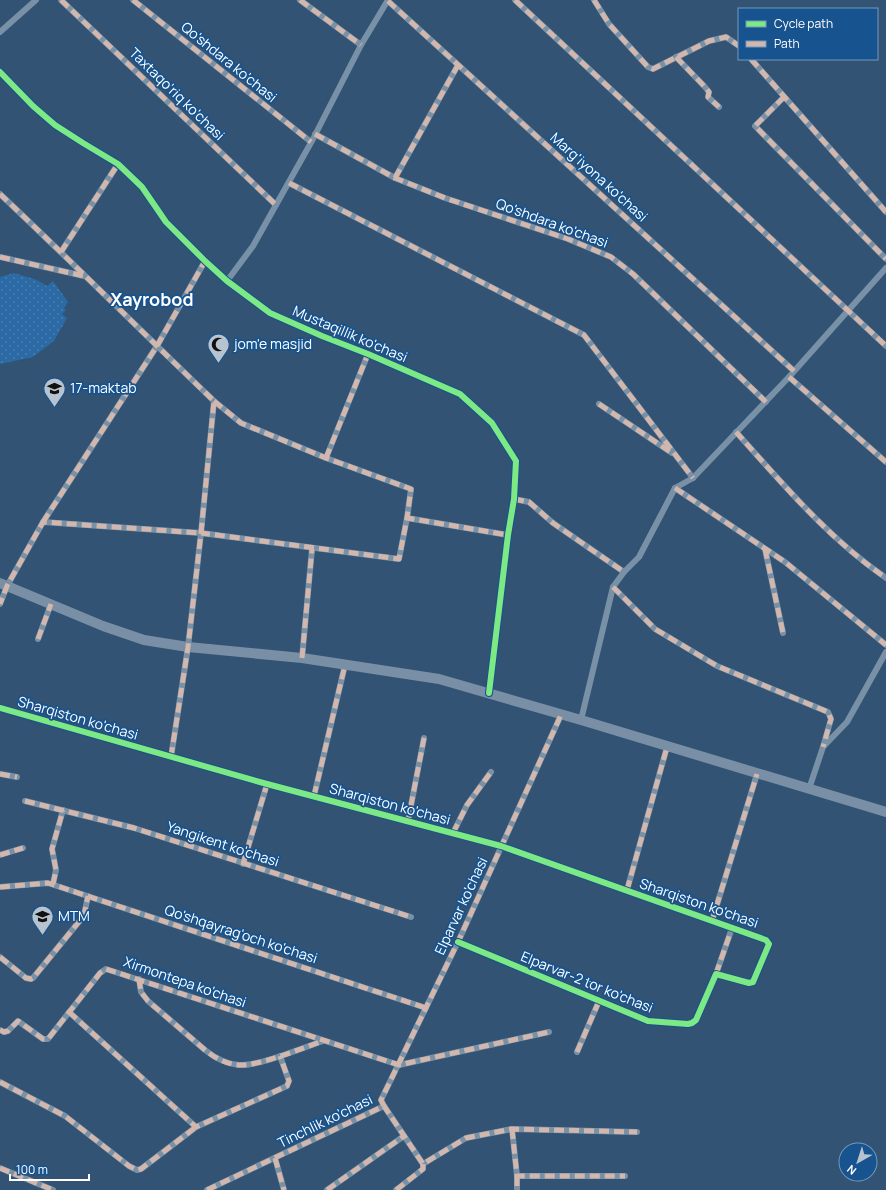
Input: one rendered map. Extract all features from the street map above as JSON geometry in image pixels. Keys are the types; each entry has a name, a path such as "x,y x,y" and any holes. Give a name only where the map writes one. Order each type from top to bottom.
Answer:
{"main road":[{"path":"3,584 110,628 144,640 188,647 302,658 439,679 561,714 886,812"}],"street":[{"path":"0,32 36,0"},
{"name":"Taxtaqo'riq ko'chasi","path":"61,0 276,205"},
{"name":"Qo'shdara ko'chasi","path":"133,0 311,142"},
{"path":"300,0 361,45"},
{"path":"228,281 253,246 289,183 361,45 388,0"},
{"name":"Marg'iyona ko'chasi","path":"388,0 794,371"},
{"path":"515,0 886,346"},
{"path":"594,0 609,24 648,67 653,69 709,41 726,37 738,45"},
{"path":"676,57 705,87 709,92 708,97 719,107"},
{"path":"752,60 886,212"},
{"path":"396,178 458,65"},
{"name":"Mustaqillik ko'chasi","path":"0,72 54,125 118,164 142,187 166,222 205,261 228,281 270,313 460,394 492,423 516,461 514,499 508,535 489,693"},
{"path":"784,97 755,126 886,259"},
{"name":"Qo'shdara ko'chasi","path":"315,134 396,178 445,198 568,239 610,257 634,274 766,402"},
{"path":"61,252 118,164"},
{"path":"289,183 584,335 693,478"},
{"path":"0,194 214,401 241,422 326,458 411,490 399,559 312,549 201,533 43,522"},
{"path":"0,257 84,276"},
{"path":"0,604 3,584 157,346 205,261"},
{"path":"581,720 613,587 624,572 639,557 675,488 693,478 766,402 886,268"},
{"path":"326,458 368,354"},
{"path":"789,377 886,462"},
{"path":"171,757 188,647 214,401"},
{"path":"599,404 676,456"},
{"path":"736,432 805,509 869,566 886,578"},
{"path":"675,488 785,562 886,645"},
{"path":"514,499 529,502 553,523 624,572"},
{"path":"407,518 508,535"},
{"path":"302,658 312,549"},
{"path":"765,549 784,633"},
{"path":"613,587 656,629 717,666 828,712 831,720 809,790"},
{"path":"38,639 51,604"},
{"path":"823,746 847,722 886,652"},
{"path":"314,796 345,664"},
{"name":"Sharqiston ko'chasi","path":"0,708 267,784 501,846 768,941 769,947 753,982 748,983 716,974"},
{"name":"Elparvar ko'chasi","path":"384,1106 382,1100 458,942 561,714"},
{"path":"408,821 424,738"},
{"path":"627,890 667,747"},
{"path":"453,833 467,805 491,772"},
{"path":"0,774 17,776"},
{"path":"712,921 757,774"},
{"path":"243,864 267,784"},
{"name":"Yangikent ko'chasi","path":"25,801 134,828 411,917"},
{"path":"0,887 50,883 56,870 52,849 63,810"},
{"path":"0,855 23,848"},
{"name":"Qo'shqayrag'och ko'chasi","path":"50,883 426,1008"},
{"path":"0,957 26,978 31,980 82,918 88,896"},
{"path":"716,974 732,928"},
{"name":"Elparvar-2 tor ko'chasi","path":"458,942 648,1022 692,1023 696,1020 716,974"},
{"name":"Xirmontepa ko'chasi","path":"0,1030 4,1032 8,1031 18,1021 46,1040 104,970 110,969 398,1065"},
{"path":"138,979 141,992 148,1001 214,1057 231,1063 240,1065 250,1064 280,1056 323,1041"},
{"path":"577,1052 599,1001"},
{"path":"69,1012 196,1127"},
{"path":"398,1065 549,1032"},
{"path":"0,1082 65,1116 129,1166 137,1170 141,1169 196,1127 287,1086 289,1081 280,1056"},
{"name":"Tinchlik ko'chasi","path":"208,1190 384,1106 423,1164"},
{"path":"396,1190 423,1169 423,1164 466,1138 512,1129 637,1132"},
{"path":"512,1129 517,1190"},
{"path":"327,1190 404,1136"},
{"path":"275,1158 284,1190"},
{"path":"0,1168 53,1190"},
{"path":"517,1176 625,1176"}],"shaded area":[{"path":"14,273 37,280 47,286 53,281 68,302 64,308 66,310 62,314 67,318 54,341 33,357 0,364 0,277"}],"marked path":[{"path":"61,0 276,205"},
{"path":"133,0 311,142"},
{"path":"300,0 361,45"},
{"path":"515,0 886,346"},
{"path":"594,0 609,24 648,67 653,69 709,41 726,37 738,45"},
{"path":"388,1 794,371"},
{"path":"676,57 705,87 709,92 708,97 719,107"},
{"path":"752,60 886,212"},
{"path":"395,178 458,65"},
{"path":"784,97 755,126 886,259"},
{"path":"315,134 395,178 445,198 568,239 611,257 633,274 766,402"},
{"path":"61,252 118,164"},
{"path":"289,183 584,335 693,478"},
{"path":"0,194 214,401 201,533 43,522 7,586 0,604"},
{"path":"0,257 84,276"},
{"path":"43,522 157,346 205,261"},
{"path":"326,458 368,354"},
{"path":"789,377 886,462"},
{"path":"214,401 241,423 326,458 411,489 407,518"},
{"path":"599,404 672,453"},
{"path":"736,432 825,528 845,546 886,578"},
{"path":"675,488 785,562 886,645"},
{"path":"514,499 529,502 553,523 624,572"},
{"path":"171,757 188,647 201,533 399,559 407,518 508,535"},
{"path":"302,658 312,549"},
{"path":"765,549 783,633"},
{"path":"613,587 655,629 717,666 828,712 831,719 823,747"},
{"path":"38,639 51,604"},
{"path":"314,796 345,665"},
{"path":"384,1106 381,1100 458,942 561,715"},
{"path":"408,821 424,738"},
{"path":"627,890 667,747"},
{"path":"453,833 467,805 491,772"},
{"path":"0,774 17,777"},
{"path":"712,921 757,774"},
{"path":"243,864 267,784"},
{"path":"25,801 134,828 411,917"},
{"path":"53,884 56,870 52,849 63,810"},
{"path":"0,855 23,848"},
{"path":"0,887 48,883 426,1008"},
{"path":"0,957 26,978 33,978 82,918 88,896"},
{"path":"716,974 732,928"},
{"path":"0,1030 4,1032 8,1031 18,1021 43,1039 48,1039 100,973 106,969 399,1065 549,1032"},
{"path":"139,979 141,992 148,1001 205,1050 225,1062 239,1065 258,1063 323,1041"},
{"path":"577,1052 599,1001"},
{"path":"69,1012 196,1127 287,1086 289,1081 280,1056"},
{"path":"0,1082 65,1116 129,1166 137,1170 141,1169 196,1127"},
{"path":"207,1190 384,1106 423,1164 466,1138 512,1129 637,1132"},
{"path":"512,1129 517,1176 625,1176"},
{"path":"327,1190 404,1136"},
{"path":"275,1158 284,1190"},
{"path":"396,1190 423,1169 423,1164"},
{"path":"0,1168 53,1190"},
{"path":"517,1176 517,1190"}],"cycle path":[{"path":"0,72 33,106 55,125 118,164 142,187 166,222 205,261 227,281 270,313 460,394 492,423 516,461 514,499 508,535 489,693"},
{"path":"0,708 267,784 501,846 766,940 769,944 753,982 749,983 716,974 696,1020 688,1024 648,1021 458,942"}],"place":[{"name":"jom'e masjid","path":"219,364"},
{"name":"17-maktab","path":"55,408"},
{"name":"MTM","path":"43,936"}],"district":[{"name":"Xayrobod","path":"152,300"}]}
